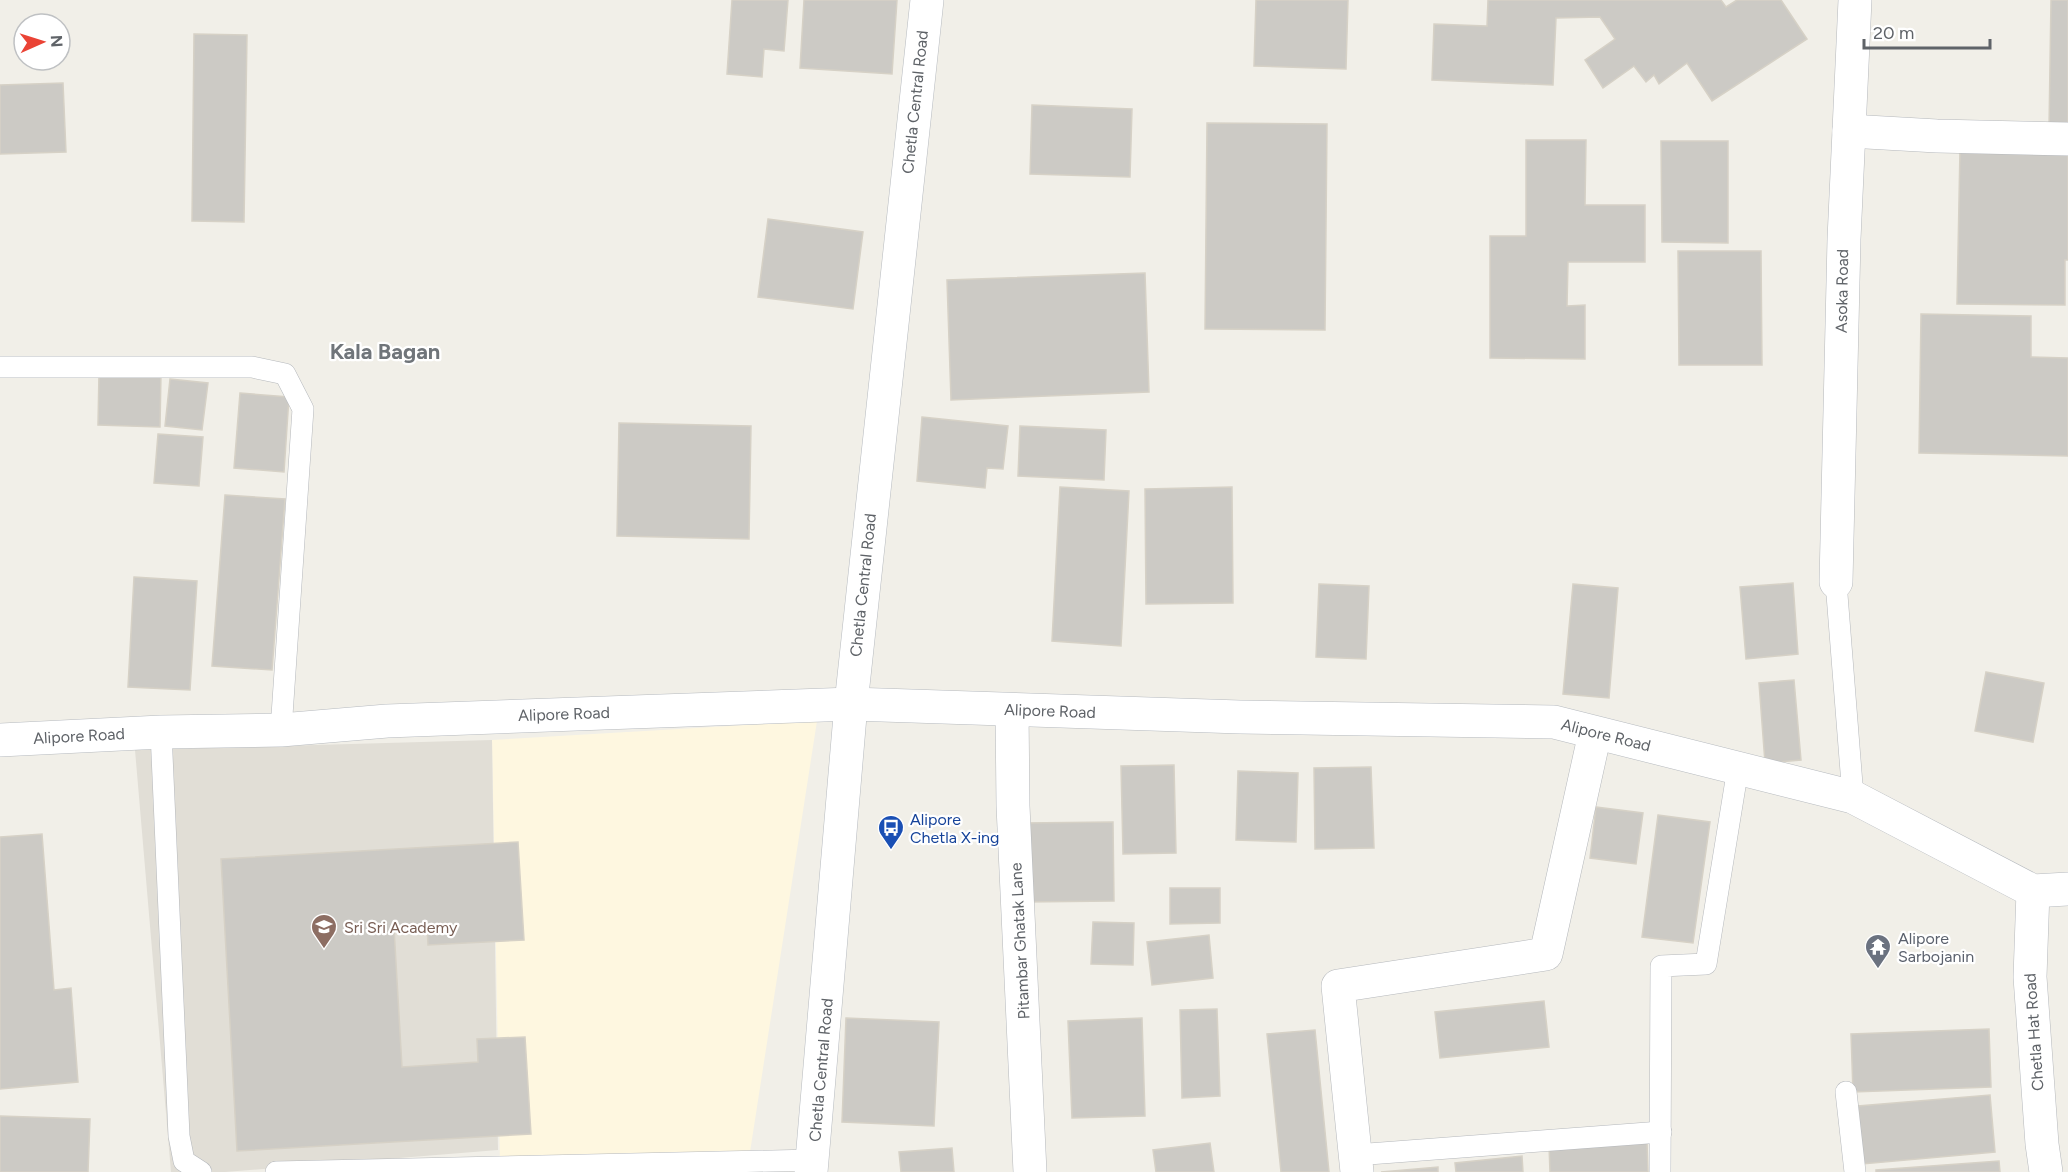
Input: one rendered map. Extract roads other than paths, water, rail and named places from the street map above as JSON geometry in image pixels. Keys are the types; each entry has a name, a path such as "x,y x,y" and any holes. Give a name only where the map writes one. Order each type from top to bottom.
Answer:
{"main road":[{"name":"Chetla Central Road","path":"812,1166 851,704 927,0"},
{"name":"Asoka Road","path":"1836,582 1844,239 1855,0"},
{"path":"1849,131 2068,139"},
{"name":"Alipore Road","path":"0,740 161,732 281,730 387,721 851,704 1012,710 1554,722 1853,797 2033,891"},
{"name":"Pitambar Ghatak Lane","path":"1012,710 1012,806 1030,1172"},
{"path":"1356,1163 1338,986 1546,954 1595,733"},
{"path":"2033,891 2068,889"},
{"name":"Chetla Hat Road","path":"2033,891 2030,977 2046,1172"}],"lane":[{"path":"0,367 252,367 285,374 303,409 281,730"},
{"path":"1836,582 1853,797"},
{"path":"161,732 179,1136 184,1161 201,1172"},
{"path":"1660,1172 1661,966 1706,964 1738,768"},
{"path":"1846,1092 1855,1172"},
{"path":"1356,1163 1661,1132"},
{"path":"276,1172 812,1166"}],"place":[{"name":"Alipore Chetla X-ing","path":"891,851"},
{"name":"Sri Sri Academy","path":"324,950"},
{"name":"Alipore Sarbojanin","path":"1878,970"}],"district":[{"name":"Kala Bagan","path":"385,351"}]}
